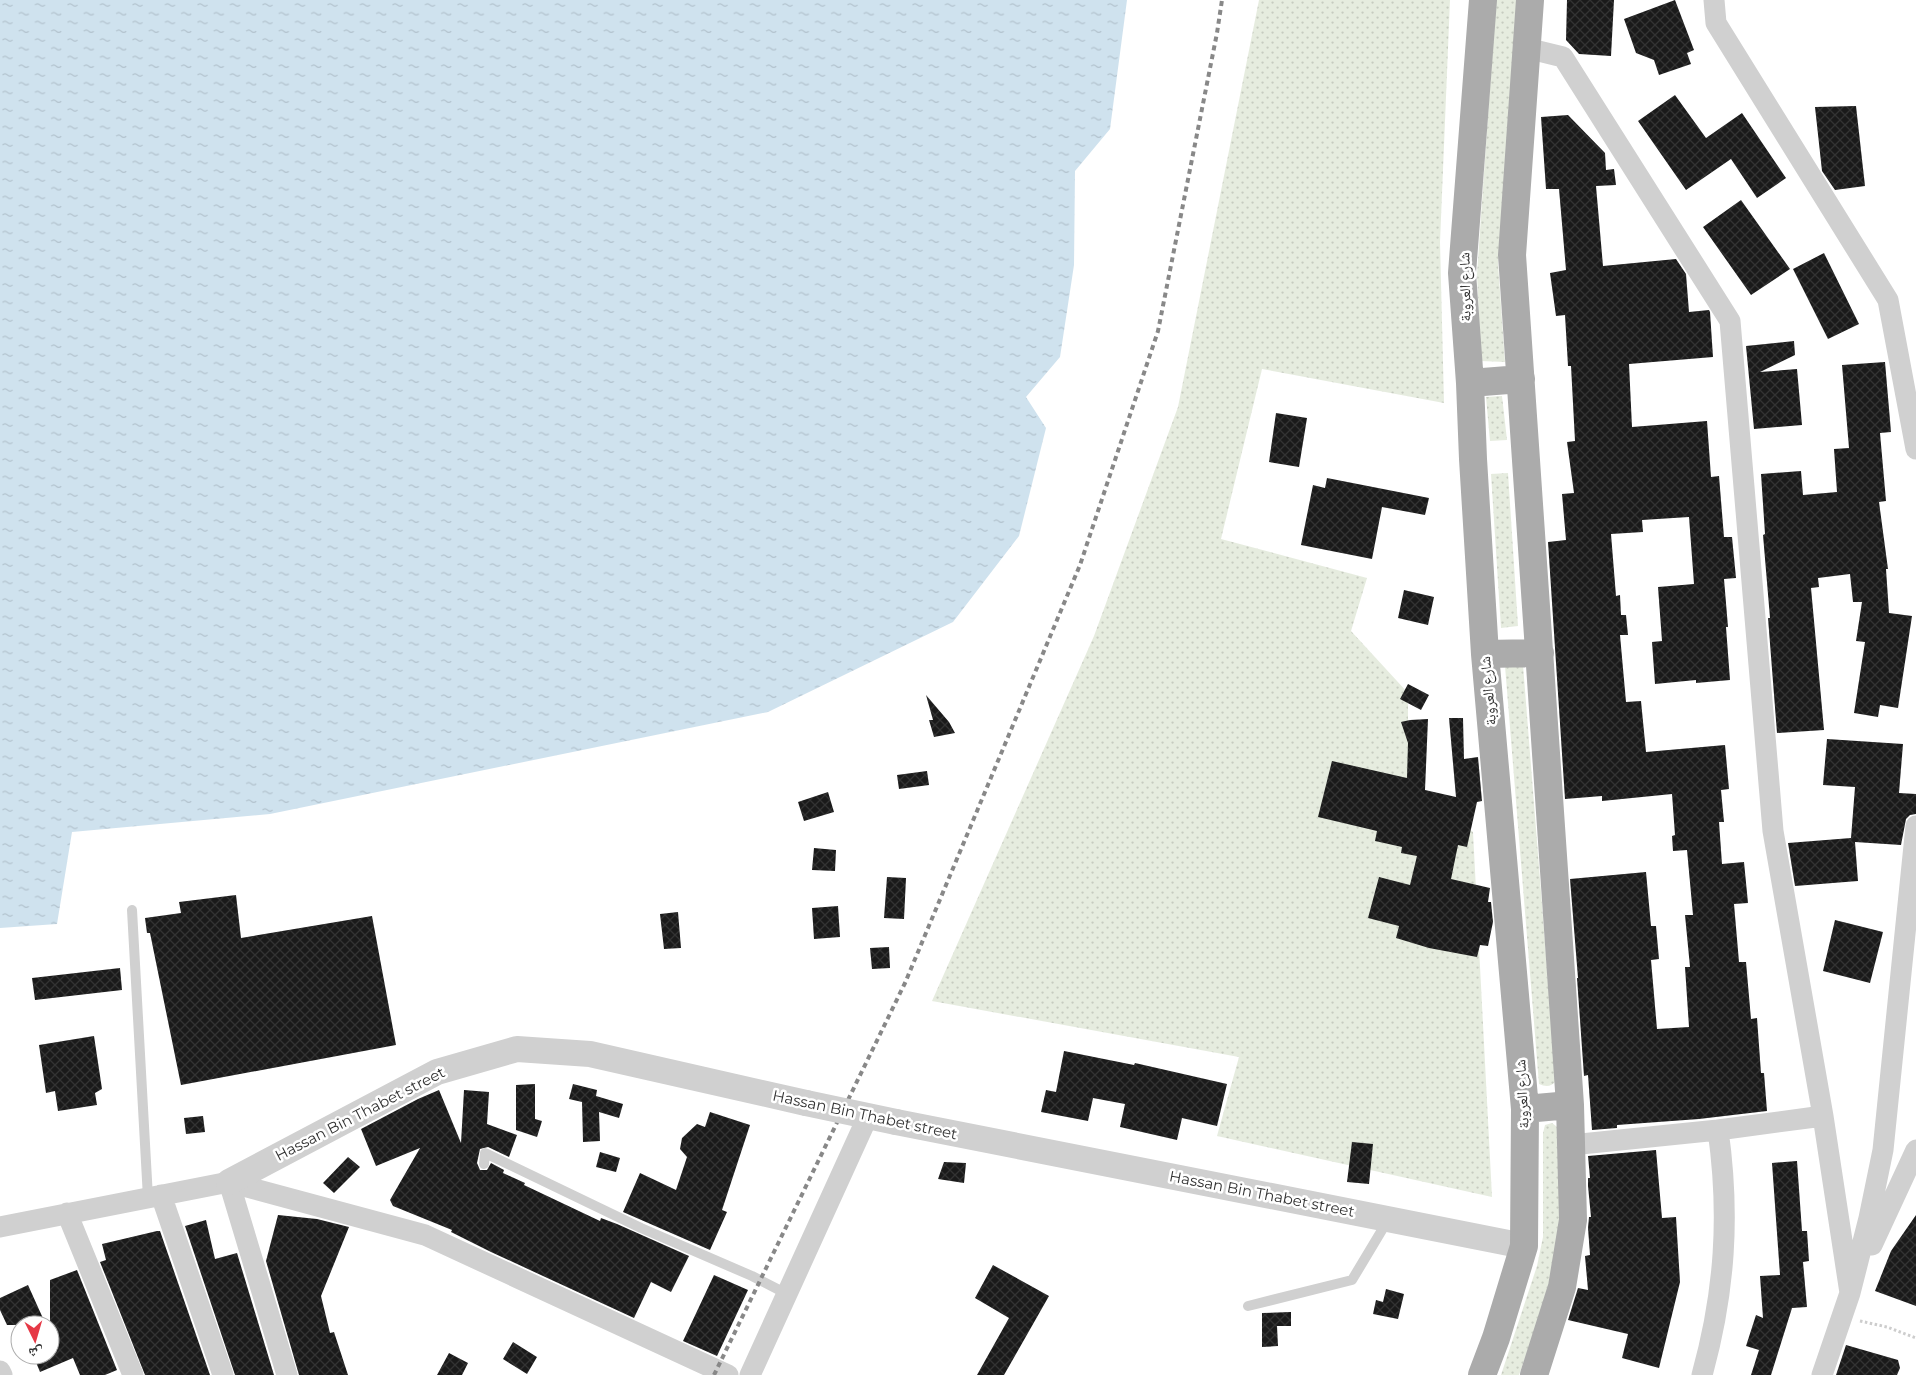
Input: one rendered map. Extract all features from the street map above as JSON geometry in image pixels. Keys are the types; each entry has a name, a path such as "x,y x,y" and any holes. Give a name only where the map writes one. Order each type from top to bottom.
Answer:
{"main road":[{"name":"شارع العروبة","path":"1482,1375 1496,1338 1524,1246 1524,1109 1485,654 1462,273 1483,0"},
{"path":"1530,0 1512,254 1570,1105 1573,1220 1564,1278 1534,1375"},
{"path":"1470,383 1521,379"},
{"path":"1485,654 1540,653"},
{"path":"1524,1109 1570,1105"}],"street":[{"path":"1714,0 1716,23 1888,300 1916,449"},
{"path":"1526,48 1563,56 1730,321 1773,831 1823,1116 1850,1293"},
{"path":"1822,1375 1850,1293 1869,1218 1883,1150 1916,826"},
{"name":"Hassan Bin Thabet street","path":"229,1182 436,1072 516,1049 590,1054 896,1122 1524,1246"},
{"path":"750,1375 868,1116"},
{"path":"1571,1145 1718,1130 1823,1116"},
{"path":"1702,1375 1718,1307 1724,1254 1725,1200 1718,1130"},
{"path":"1850,1293 1916,1150"},
{"path":"229,1182 287,1375"},
{"path":"0,1227 229,1182 425,1235 728,1375"},
{"path":"154,1196 223,1375"},
{"path":"67,1213 133,1375"},
{"path":"0,1370 2,1375"}],"lane":[{"path":"132,910 154,1196"},
{"path":"484,1164 485,1153 641,1228 752,1276 787,1294"},
{"path":"1248,1306 1352,1280 1389,1219"}],"path":[{"path":"1842,1318 1886,1327 1916,1338"}],"shaded area":[{"path":"1259,0 1450,0 1440,242 1444,403 1262,369 1221,539 1367,578 1351,631 1408,693 1408,781 1473,832 1492,1197 1217,1136 1239,1057 932,1001 1094,636 1178,407"},
{"path":"1496,0 1518,0 1498,264 1505,362 1481,361 1477,274"},
{"path":"1502,396 1507,440 1490,441 1486,397"},
{"path":"1508,473 1518,626 1501,628 1491,474"},
{"path":"1523,665 1556,1081 1548,1086 1539,1084 1505,666"},
{"path":"1552,1123 1560,1129 1562,1203 1556,1250 1545,1302 1519,1375 1501,1375 1537,1266 1543,1237 1543,1133 1545,1125"}],"water":[{"path":"0,0 1127,0 1110,129 1075,171 1074,265 1060,357 1026,397 1046,428 1019,536 953,622 768,712 270,814 72,832 57,924 0,928"}],"building":[{"path":"1567,0 1614,0 1611,56 1579,54 1566,40"},
{"path":"1675,0 1694,50 1687,53 1691,64 1659,75 1654,60 1636,53 1624,19"},
{"path":"1675,95 1706,138 1742,113 1786,178 1757,198 1731,159 1686,190 1638,121"},
{"path":"1856,106 1865,186 1835,190 1822,171 1815,107"},
{"path":"1568,115 1605,153 1606,170 1614,169 1616,185 1596,186 1603,266 1676,259 1686,274 1689,312 1709,310 1710,312 1713,357 1629,364 1632,427 1707,421 1711,477 1719,476 1724,537 1732,537 1736,578 1724,579 1730,680 1696,683 1696,680 1655,684 1652,642 1662,641 1658,587 1694,584 1689,517 1642,520 1643,532 1611,534 1616,596 1620,595 1621,615 1626,615 1628,635 1620,635 1626,702 1641,701 1646,752 1725,745 1729,789 1721,790 1724,822 1719,822 1722,864 1744,862 1748,903 1734,904 1739,962 1746,962 1751,1019 1757,1018 1761,1073 1764,1073 1767,1111 1699,1119 1617,1125 1617,1128 1592,1130 1588,1075 1584,1076 1570,879 1646,872 1651,926 1656,926 1659,959 1651,960 1657,1029 1689,1027 1685,967 1690,967 1685,915 1693,915 1687,850 1673,851 1672,836 1675,835 1672,794 1602,801 1602,796 1565,799 1548,542 1566,540 1562,494 1574,493 1567,442 1575,441 1571,366 1568,366 1565,315 1556,316 1550,273 1566,270 1559,189 1546,189 1541,117"},
{"path":"1741,200 1790,269 1751,295 1703,227"},
{"path":"1824,253 1859,324 1828,339 1793,269"},
{"path":"1794,341 1795,355 1760,372 1797,369 1802,425 1754,429 1746,346"},
{"path":"1885,362 1891,432 1880,433 1886,501 1879,502 1888,569 1886,569 1889,613 1912,616 1898,708 1880,705 1878,717 1854,713 1865,642 1856,641 1862,602 1853,602 1850,574 1818,578 1819,587 1811,588 1824,730 1777,733 1768,618 1770,618 1763,535 1765,534 1761,474 1801,471 1803,495 1837,492 1834,449 1849,448 1842,365"},
{"path":"1276,413 1307,418 1299,467 1269,462"},
{"path":"1327,478 1429,498 1425,515 1382,507 1372,559 1301,545 1313,485 1325,488"},
{"path":"1404,590 1434,597 1428,625 1398,618"},
{"path":"1408,684 1429,695 1421,710 1400,699"},
{"path":"926,695 949,722 955,733 934,737 929,720 933,720"},
{"path":"1449,718 1463,718 1464,759 1478,757 1482,801 1477,802 1467,847 1458,845 1451,879 1490,888 1488,902 1491,902 1493,922 1488,946 1480,945 1477,957 1429,948 1396,938 1399,926 1368,918 1379,877 1410,885 1417,856 1401,853 1402,847 1375,841 1377,831 1318,817 1332,761 1407,778 1408,743 1401,722 1410,720 1428,719 1425,790 1456,797"},
{"path":"1827,739 1903,744 1899,793 1916,794 1916,814 1910,815 1906,819 1901,845 1855,842 1858,881 1795,886 1788,843 1851,838 1855,787 1823,785"},
{"path":"927,771 929,785 899,789 897,775"},
{"path":"828,792 834,812 804,821 798,802"},
{"path":"814,848 836,850 835,871 812,870"},
{"path":"887,877 906,878 904,919 884,918"},
{"path":"236,895 241,938 372,916 396,1045 181,1085 150,933 147,933 145,918 181,913 179,902"},
{"path":"838,906 840,937 814,939 812,908"},
{"path":"678,912 681,948 664,949 660,914"},
{"path":"1835,920 1883,932 1870,983 1823,971"},
{"path":"889,947 890,968 872,969 870,948"},
{"path":"120,968 122,990 35,1000 32,978"},
{"path":"94,1036 102,1089 95,1093 97,1105 58,1111 55,1091 46,1093 39,1045"},
{"path":"1064,1051 1134,1065 1135,1063 1227,1084 1217,1126 1182,1118 1177,1140 1120,1127 1125,1104 1093,1098 1088,1121 1041,1112 1046,1090 1056,1092"},
{"path":"535,1084 535,1119 542,1121 537,1137 516,1130 516,1085"},
{"path":"573,1084 597,1090 596,1096 623,1104 619,1118 599,1112 600,1141 583,1142 582,1102 569,1099"},
{"path":"439,1090 461,1143 464,1090 489,1092 487,1124 517,1135 509,1157 488,1147 480,1149 477,1163 480,1170 487,1170 491,1163 504,1170 503,1173 525,1183 524,1185 600,1221 601,1218 617,1224 689,1256 671,1292 651,1282 634,1318 491,1252 451,1232 452,1230 393,1206 390,1200 420,1148 376,1166 361,1129"},
{"path":"710,1112 750,1125 722,1210 727,1212 710,1250 623,1212 640,1173 676,1190 687,1157 680,1149 682,1138 697,1124 705,1127"},
{"path":"203,1116 205,1132 186,1134 184,1118"},
{"path":"1352,1142 1373,1144 1369,1184 1347,1182"},
{"path":"1656,1150 1662,1218 1676,1217 1680,1282 1659,1368 1622,1358 1628,1334 1568,1320 1578,1288 1588,1290 1585,1256 1590,1255 1588,1228 1589,1217 1591,1217 1588,1156"},
{"path":"600,1152 620,1158 616,1172 596,1167"},
{"path":"348,1157 360,1167 334,1193 323,1183"},
{"path":"1797,1161 1802,1231 1807,1231 1809,1261 1803,1262 1807,1307 1792,1308 1771,1375 1751,1375 1759,1350 1746,1346 1756,1315 1763,1318 1760,1276 1780,1275 1772,1163"},
{"path":"944,1162 966,1163 964,1183 938,1179"},
{"path":"278,1215 317,1219 349,1227 321,1296 330,1333 334,1332 348,1375 299,1375 266,1261"},
{"path":"1916,1215 1916,1306 1875,1291 1891,1251"},
{"path":"206,1220 215,1259 237,1253 274,1375 235,1375 185,1226"},
{"path":"160,1231 210,1375 145,1375 100,1262 106,1260 102,1244"},
{"path":"993,1265 1049,1296 1004,1375 977,1375 1009,1318 975,1298"},
{"path":"77,1270 117,1370 105,1375 80,1375 73,1358 60,1364 60,1315 50,1315 50,1280"},
{"path":"714,1275 748,1290 717,1356 683,1341"},
{"path":"28,1285 42,1315 10,1315 10,1325 7,1325 0,1310 0,1298"},
{"path":"1386,1289 1404,1294 1398,1319 1373,1314 1376,1300 1383,1302"},
{"path":"1291,1312 1291,1326 1277,1326 1278,1346 1262,1347 1262,1313"},
{"path":"513,1342 537,1357 527,1374 503,1359"},
{"path":"1846,1345 1898,1360 1900,1368 1897,1375 1836,1375"},
{"path":"449,1353 468,1363 462,1375 437,1375"},
{"path":"37,1365 56,1365 40,1372"}],"railway":[{"path":"714,1375 905,983 1080,565 1158,331 1222,0"}]}
